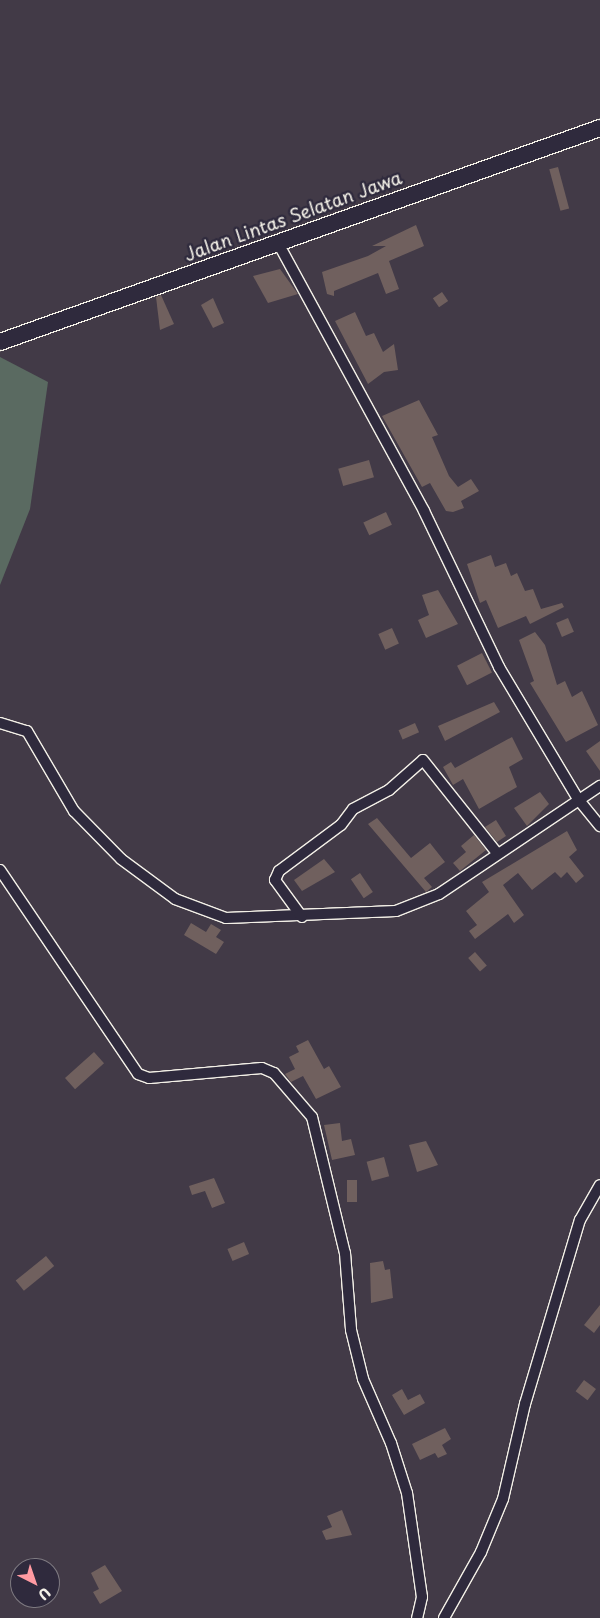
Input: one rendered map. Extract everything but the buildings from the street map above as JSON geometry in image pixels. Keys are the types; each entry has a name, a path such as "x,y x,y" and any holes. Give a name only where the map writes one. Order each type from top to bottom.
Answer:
{"highway":[{"name":"Jalan Lintas Selatan Jawa","path":"0,342 600,128"}],"street":[{"path":"278,243 424,511 499,667 578,799 600,826"},
{"path":"0,723 26,731 74,811 163,892 226,918 302,917 396,911 439,894 497,853 600,786"},
{"path":"302,917 275,880 278,871 341,825 353,809 389,790 423,760 497,853"},
{"path":"0,870 138,1074 149,1078 262,1068 274,1073 312,1117 345,1253 351,1330 363,1379 391,1443 407,1493 422,1597 417,1618"},
{"path":"444,1618 481,1552 503,1499 525,1404 580,1220 600,1185"}],"green space":[{"path":"0,357 48,382 30,509 0,585"}]}
